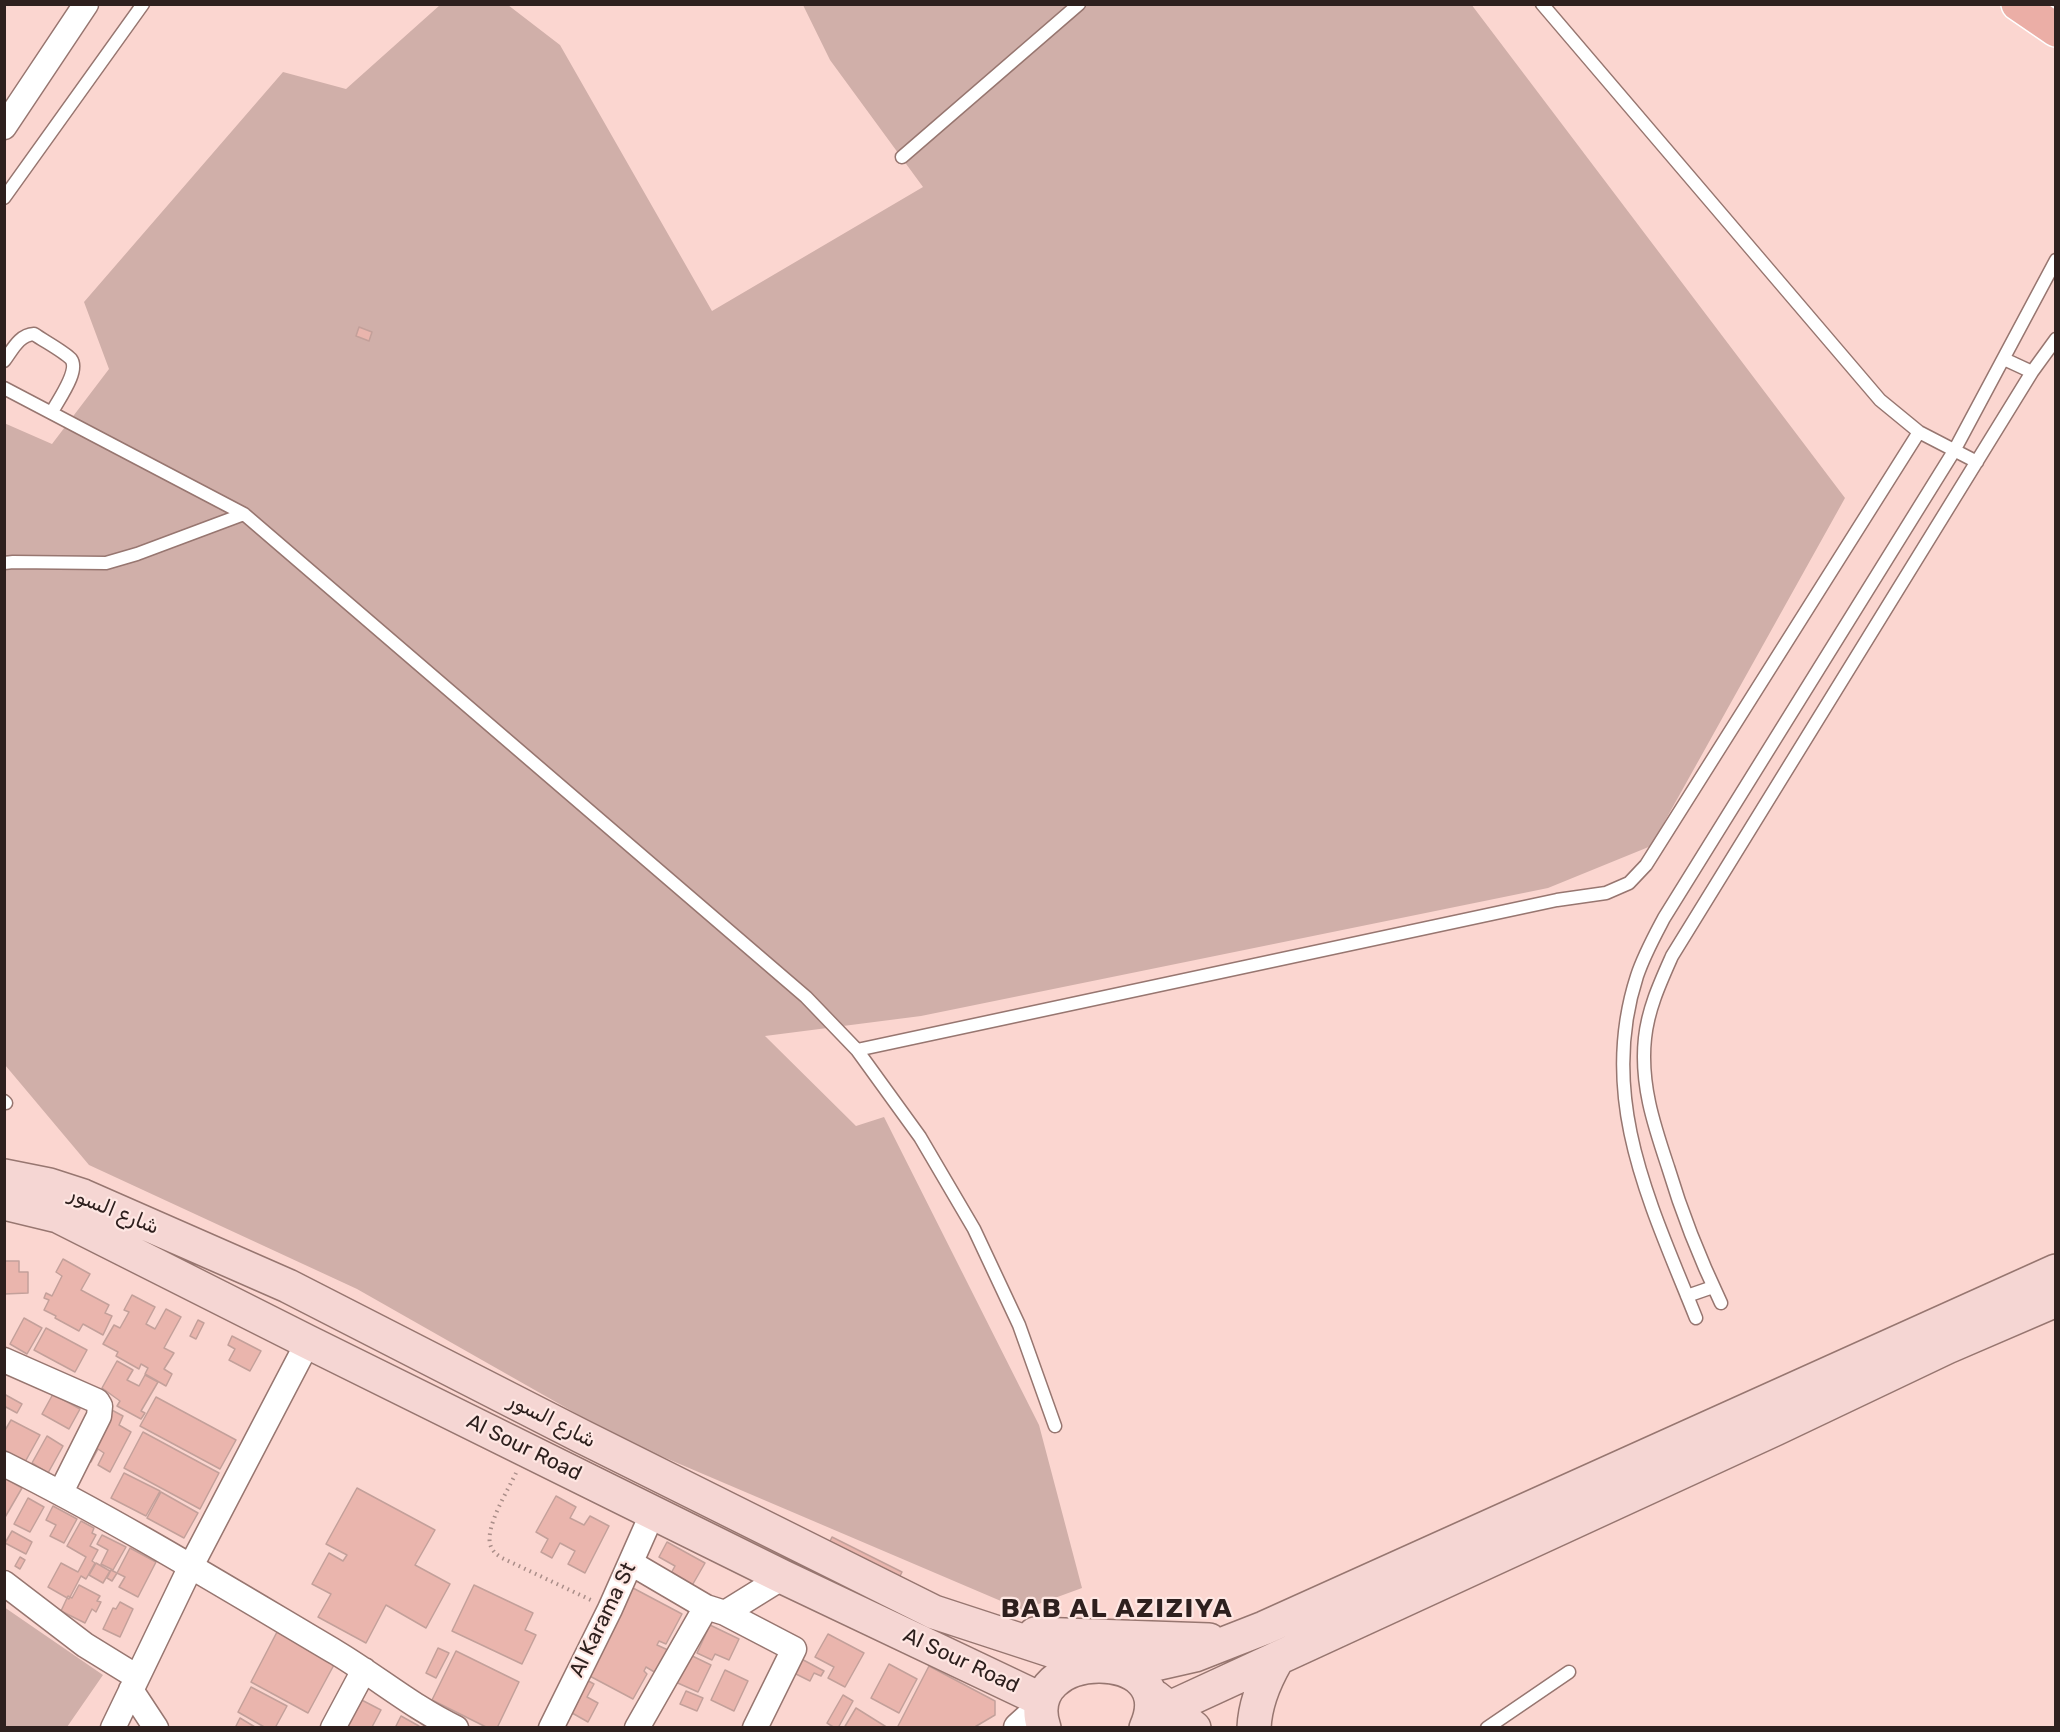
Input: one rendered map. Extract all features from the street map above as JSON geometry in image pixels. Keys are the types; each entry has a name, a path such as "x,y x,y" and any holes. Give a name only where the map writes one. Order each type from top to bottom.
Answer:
{"main road":[{"path":"2018,4 2055,30"},
{"name":"شارع السور","path":"4,1176 49,1185 82,1196 288,1286 581,1436 934,1612 999,1633 1148,1701"},
{"name":"Al Sour Road","path":"4,1203 58,1216 783,1576 1036,1716"},
{"path":"1148,1701 1195,1655 1234,1641 2055,1271"},
{"path":"1036,1716 1047,1689 1065,1674 1148,1701 1276,1660 1765,1434 1914,1362 2055,1300"},
{"path":"999,1633 1234,1641"},
{"path":"1254,1728 1258,1699 1265,1679 1276,1660"}],"street":[{"path":"4,127 86,4"},
{"path":"113,1728 192,1566 308,1342"},
{"path":"4,1360 97,1401 100,1406 99,1416 61,1492"},
{"path":"4,1464 61,1492 192,1566 364,1670 450,1726"},
{"name":"Al Karama St","path":"551,1728 610,1609 653,1512"},
{"path":"631,1563 715,1610 794,1649 755,1728"},
{"path":"637,1728 715,1610 783,1576"},
{"path":"4,1583 134,1683 156,1728"},
{"path":"333,1728 364,1670"}],"lane":[{"path":"4,198 143,4"},
{"path":"902,157 1079,4"},
{"path":"1542,4 1880,400 1919,432 1977,462"},
{"path":"1696,1318 1649,1196 1628,1122 1622,1075 1623,1051 1629,1004 1638,974 1664,918 1954,451 2055,260"},
{"path":"4,361 20,339 27,334 34,334 72,360 74,368 71,378 52,412"},
{"path":"1721,1303 1675,1190 1651,1116 1644,1064 1645,1037 1650,1011 1672,956 2032,372 2055,339"},
{"path":"2004,359 2032,372"},
{"path":"4,388 244,514 806,997 857,1050 920,1137 974,1229 1019,1326 1055,1426"},
{"path":"857,1050 1545,903 1606,893 1629,883 1646,866 1919,432"},
{"path":"4,563 106,563 137,554 244,514"},
{"path":"1629,1004 1650,1011"},
{"path":"1687,1296 1713,1287"},
{"path":"1487,1728 1569,1672"}],"path":[{"path":"527,1450 492,1524 489,1535 490,1545 494,1552 502,1558 610,1609"}],"shaded area":[{"path":"1471,4 1845,498 1651,846 1548,888 921,1016 765,1036 856,1126 884,1117 1039,1425 1082,1588 1022,1610 621,1439 357,1289 89,1165 5,1065 4,423 52,444 109,369 84,302 283,72 346,89 440,5 508,5 560,45 712,311 923,187 830,60 803,5"},
{"path":"4,1607 103,1675 67,1727 5,1727"}],"building":[{"path":"359,327 372,332 369,341 356,336"},
{"path":"63,1259 90,1274 81,1290 109,1305 105,1313 112,1316 103,1335 83,1324 79,1331 44,1310 49,1300 44,1298 46,1293 52,1296 62,1276 56,1272"},
{"path":"4,1261 19,1261 19,1272 28,1272 28,1293 4,1294"},
{"path":"132,1295 155,1307 146,1324 155,1329 166,1309 181,1317 164,1348 174,1353 164,1369 172,1374 166,1386 145,1374 148,1368 141,1364 139,1369 116,1356 118,1352 103,1344 114,1325 120,1328 129,1312 124,1310"},
{"path":"24,1318 42,1328 27,1354 10,1344"},
{"path":"198,1320 204,1323 196,1339 190,1336"},
{"path":"46,1328 87,1350 75,1372 34,1350"},
{"path":"232,1336 261,1351 250,1371 229,1360 235,1349 228,1345"},
{"path":"117,1361 133,1370 127,1380 139,1386 145,1375 158,1382 141,1411 145,1413 141,1419 117,1406 120,1401 102,1388"},
{"path":"4,1394 22,1404 17,1413 4,1406"},
{"path":"53,1394 80,1409 69,1429 42,1414"},
{"path":"156,1397 236,1440 220,1469 140,1426"},
{"path":"108,1408 123,1416 119,1425 131,1432 110,1472 98,1465 104,1453 98,1449 91,1462 81,1457"},
{"path":"11,1420 40,1435 25,1462 4,1450 4,1432"},
{"path":"143,1432 219,1473 200,1509 124,1468"},
{"path":"47,1436 63,1446 48,1473 32,1463"},
{"path":"124,1473 160,1491 146,1516 111,1498"},
{"path":"4,1478 22,1488 4,1519"},
{"path":"357,1488 435,1530 415,1565 450,1584 426,1628 386,1605 366,1643 318,1617 331,1594 312,1584 329,1553 343,1561 347,1555 326,1544"},
{"path":"161,1492 198,1513 184,1538 147,1518"},
{"path":"556,1496 576,1507 570,1518 584,1525 590,1516 609,1526 585,1573 568,1564 575,1551 560,1543 552,1558 541,1552 548,1539 536,1532"},
{"path":"28,1498 44,1507 30,1532 14,1524"},
{"path":"53,1506 77,1519 64,1543 50,1536 56,1525 46,1520"},
{"path":"81,1521 94,1528 92,1533 96,1535 90,1546 98,1550 92,1561 95,1563 86,1579 81,1576 69,1599 48,1587 61,1563 78,1572 86,1557 67,1546"},
{"path":"12,1531 32,1542 26,1554 5,1543"},
{"path":"102,1535 126,1547 113,1570 101,1564 108,1550 97,1544"},
{"path":"832,1537 902,1572 893,1590 823,1556"},
{"path":"667,1542 705,1563 690,1589 669,1577 675,1566 659,1557"},
{"path":"130,1548 156,1562 138,1597 119,1587 125,1577 117,1573"},
{"path":"20,1557 25,1560 20,1569 15,1566"},
{"path":"96,1563 110,1571 103,1583 89,1575"},
{"path":"111,1570 117,1573 112,1581 107,1578"},
{"path":"79,1585 100,1596 97,1601 101,1602 96,1612 92,1609 85,1623 61,1611 68,1596 72,1598"},
{"path":"474,1585 533,1613 525,1630 536,1635 522,1664 452,1631"},
{"path":"627,1588 632,1590 633,1588 682,1614 666,1644 659,1641 657,1645 668,1650 656,1673 646,1667 644,1671 647,1674 633,1699 584,1673"},
{"path":"120,1602 133,1609 120,1637 103,1629 113,1608 116,1609"},
{"path":"710,1625 739,1639 729,1660 715,1654 712,1660 697,1653"},
{"path":"277,1632 335,1663 308,1713 251,1682"},
{"path":"828,1634 864,1653 845,1687 828,1678 834,1667 815,1657"},
{"path":"438,1648 449,1653 436,1678 426,1673"},
{"path":"456,1651 519,1682 497,1728 488,1728 432,1700"},
{"path":"684,1652 711,1665 698,1692 671,1680"},
{"path":"794,1655 824,1671 821,1676 814,1673 810,1681 786,1669"},
{"path":"889,1664 917,1679 899,1713 871,1698"},
{"path":"929,1666 995,1701 995,1715 973,1728 897,1728"},
{"path":"725,1670 748,1681 734,1711 711,1700"},
{"path":"583,1678 594,1684 587,1697 598,1703 588,1722 565,1709"},
{"path":"251,1687 287,1706 275,1728 266,1728 238,1712"},
{"path":"686,1691 703,1698 697,1711 680,1704"},
{"path":"843,1695 853,1701 838,1728 835,1728 827,1723"},
{"path":"354,1696 381,1710 372,1727 374,1728 337,1728"},
{"path":"856,1708 888,1728 844,1728"},
{"path":"401,1716 419,1726 418,1728 395,1728"},
{"path":"240,1718 255,1727 255,1728 235,1728"}],"district":[{"name":"BAB AL AZIZIYA","path":"1117,1609"}]}
